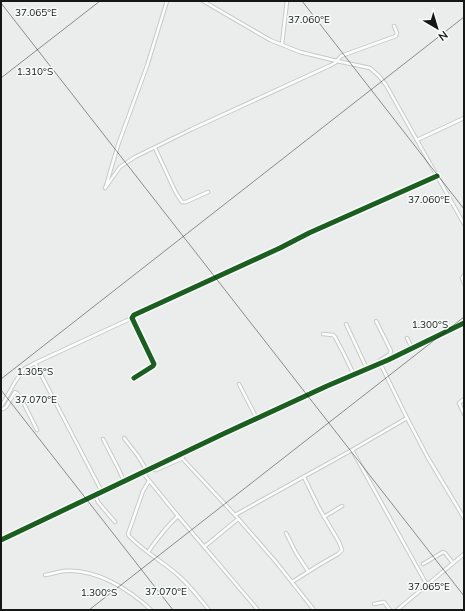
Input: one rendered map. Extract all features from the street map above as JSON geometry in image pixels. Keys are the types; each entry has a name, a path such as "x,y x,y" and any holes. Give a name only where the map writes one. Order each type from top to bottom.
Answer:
{"street":[{"path":"167,1 147,66 118,145 105,188 120,167 135,157 329,66 337,61 341,56 396,36 397,33 394,26"},
{"path":"203,1 270,40 300,52 374,70 386,85 464,224"},
{"path":"282,44 287,1"},
{"path":"417,140 464,118"},
{"path":"155,148 176,193 182,202 186,202 208,192"},
{"path":"1,408 24,369 35,362 132,318 134,315 145,309 437,176"},
{"path":"464,275 462,278 464,283"},
{"path":"132,318 154,364 151,368 134,378"},
{"path":"376,321 391,353 379,361 379,363"},
{"path":"1,540 179,455 464,323"},
{"path":"346,324 367,368"},
{"path":"323,334 333,335 335,337 354,374"},
{"path":"407,338 412,348"},
{"path":"35,362 102,492"},
{"path":"379,363 430,460 464,518"},
{"path":"239,384 257,419"},
{"path":"1,408 3,409 6,407 15,392 17,393 38,430"},
{"path":"464,399 459,403 464,414"},
{"path":"235,515 407,418"},
{"path":"124,438 147,471"},
{"path":"103,439 124,481"},
{"path":"352,450 427,585"},
{"path":"179,455 238,518 292,582 313,610"},
{"path":"151,469 156,470 183,458"},
{"path":"143,473 204,548 258,610"},
{"path":"292,582 338,554 342,550 304,477"},
{"path":"149,481 143,491 128,534 144,550 154,556 180,577 209,610"},
{"path":"95,495 98,502 114,522"},
{"path":"324,517 342,506"},
{"path":"148,552 160,535 178,516"},
{"path":"204,548 238,518"},
{"path":"286,533 296,553 308,571"},
{"path":"423,564 443,552 453,563"},
{"path":"398,610 464,554"},
{"path":"45,575 64,571 84,572 113,582 126,589 151,610"},
{"path":"374,604 384,602 390,610"}],"cycle path":[{"path":"134,378 154,364 132,318 134,315 280,248 309,233 437,176"},
{"path":"1,540 223,434 327,386 388,360 464,323"}]}
